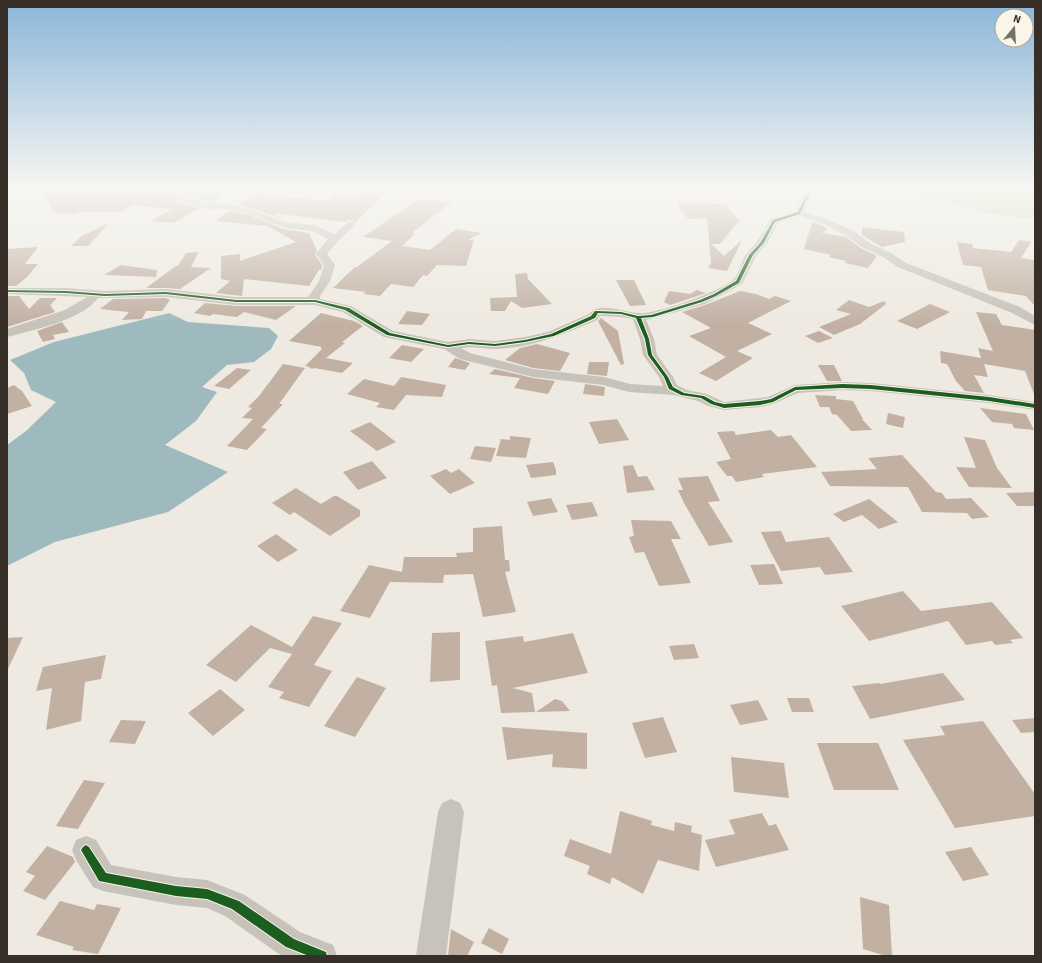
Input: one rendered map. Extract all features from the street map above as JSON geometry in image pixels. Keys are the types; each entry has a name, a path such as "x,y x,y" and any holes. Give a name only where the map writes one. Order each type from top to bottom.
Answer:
{"street":[{"path":"330,235 334,239"},
{"path":"315,301 314,296 329,273 330,265 322,254 339,235"},
{"path":"7,291 40,291 98,296 166,293 236,302 315,301 347,309 389,334 448,346 469,344 495,345 552,335 593,318 597,312 621,313 638,317 659,314 701,301 738,282 750,255 762,243 766,235"},
{"path":"853,235 866,245 887,255 902,265 1016,310 1035,321"},
{"path":"7,333 57,318 85,306 98,296"},
{"path":"638,317 647,339 650,355 666,377 671,388 675,391"},
{"path":"448,346 465,356 533,373 604,381 629,388 675,391 702,397 713,404 724,406 760,403 773,400 795,389 842,386 871,387 989,399 1035,406"},
{"path":"431,956 451,812"},
{"path":"86,850 103,876 176,891 207,894 235,905 290,943 322,956"}],"water":[{"path":"169,313 188,322 269,328 278,336 271,349 254,362 227,365 202,387 217,392 196,421 165,445 228,472 168,512 55,542 7,566 7,445 26,431 56,402 31,390 24,373 10,360 54,342"}],"building":[{"path":"98,235 88,246 71,246 82,236"},
{"path":"283,235 310,235 317,251 315,255 322,265 321,270 319,270 309,286 244,279 242,296 216,293 230,281 221,279 221,256 240,254 240,261 296,242"},
{"path":"366,235 414,235 402,246 430,250 449,235 478,235 468,240 474,240 466,266 437,265 427,276 423,275 413,287 391,284 380,296 363,294 366,292 333,288 355,267 392,241 363,237"},
{"path":"709,235 727,235 720,244 711,244 724,256 742,240 727,271 708,268 711,263"},
{"path":"808,235 834,235 846,237 861,248 877,256 868,268 845,263 846,261 829,257 831,255 804,249"},
{"path":"862,235 904,235 905,242 882,247"},
{"path":"1019,240 1031,242 1021,258 1035,260 1035,306 1026,296 988,290 981,267 963,265 957,242 972,244 973,248 1011,252"},
{"path":"38,247 25,264 38,264 27,277 16,286 7,286 7,249"},
{"path":"199,252 191,267 211,268 180,289 146,288 178,266 186,253"},
{"path":"121,265 157,270 156,277 104,275"},
{"path":"527,273 528,279 552,304 522,308 511,301 505,311 491,311 490,298 517,297 515,274"},
{"path":"616,280 634,280 646,305 630,306"},
{"path":"697,290 706,293 670,305 664,302 669,291 690,294"},
{"path":"740,291 756,294 769,299 775,296 791,301 748,323 772,334 737,351 753,358 716,381 699,373 726,357 689,336 711,328 682,312 705,305"},
{"path":"7,296 19,296 29,309 40,298 57,298 50,305 55,312 7,327"},
{"path":"166,298 170,300 162,311 146,311 142,319 122,320 129,312 100,309 113,299"},
{"path":"849,300 869,307 884,301 886,304 860,324 834,335 819,327 851,314 836,310"},
{"path":"205,303 236,306 296,306 276,320 244,312 237,317 213,314 210,316 194,313"},
{"path":"930,304 950,312 917,329 897,321"},
{"path":"407,311 430,314 422,325 398,324"},
{"path":"976,312 996,314 1002,325 1035,330 1035,394 1025,371 984,364 988,377 974,375 984,393 965,391 956,381 947,364 941,363 940,351 981,358 978,348 993,351"},
{"path":"321,313 354,321 363,326 342,342 345,343 326,358 353,363 342,373 314,368 312,369 305,366 322,349 320,348 322,347 289,341"},
{"path":"601,318 618,331 624,364 621,365 598,321"},
{"path":"62,322 69,332 53,335 55,339 43,342 37,331"},
{"path":"819,331 833,338 818,343 805,336"},
{"path":"537,344 570,353 560,371 533,368 505,360 520,348"},
{"path":"402,345 424,349 411,362 389,358"},
{"path":"455,358 470,363 465,370 448,367"},
{"path":"589,362 609,362 607,376 587,374"},
{"path":"283,364 305,368 279,404 283,404 261,428 267,429 247,450 227,446 253,419 242,418 252,408 248,407 259,396"},
{"path":"818,365 834,365 842,381 827,381"},
{"path":"237,368 251,370 229,389 214,386"},
{"path":"495,369 533,378 555,381 548,394 514,388 520,378 489,374"},
{"path":"401,377 446,385 442,397 406,395 394,410 376,407 380,403 347,394 364,379 394,386"},
{"path":"585,384 605,387 604,396 583,394"},
{"path":"14,385 22,391 32,406 7,414 7,388"},
{"path":"815,395 836,396 836,399 853,401 862,419 872,430 851,431 837,415 832,414 829,407 820,407"},
{"path":"980,408 1026,414 1034,430 1014,428 1012,424 992,422"},
{"path":"888,413 905,417 903,428 886,424"},
{"path":"617,419 629,440 599,444 589,422"},
{"path":"370,422 396,442 377,451 350,431"},
{"path":"771,430 778,437 791,435 817,467 762,474 764,477 736,482 732,476 727,476 716,462 731,459 717,432 734,431 736,435"},
{"path":"510,436 531,438 526,458 496,456 501,439 510,440"},
{"path":"964,437 985,440 997,468 1012,488 969,487 956,467 976,468"},
{"path":"475,446 496,448 491,462 470,459"},
{"path":"902,455 936,492 942,493 946,499 971,498 989,517 972,519 967,513 922,512 908,487 830,486 821,472 877,469 868,458"},
{"path":"372,461 387,478 358,490 343,472"},
{"path":"553,462 556,475 531,478 526,465"},
{"path":"633,465 638,477 647,476 655,490 627,493 623,466"},
{"path":"446,469 451,473 459,469 475,483 450,494 430,476"},
{"path":"708,476 720,501 708,502 733,542 709,546 678,490 683,490 678,478"},
{"path":"296,488 321,504 334,496 337,496 360,510 360,516 330,536 294,512 290,515 272,503"},
{"path":"1035,492 1035,506 1017,506 1006,493"},
{"path":"551,498 558,512 533,516 527,502"},
{"path":"869,499 898,522 879,529 862,515 844,522 833,514"},
{"path":"592,502 598,516 572,520 566,505"},
{"path":"631,520 671,521 681,539 671,539 691,583 659,586 644,552 635,553 629,537 634,536"},
{"path":"502,526 505,560 509,560 510,571 505,572 516,612 483,617 473,574 444,575 443,583 390,582 370,618 340,611 369,565 402,572 404,557 457,557 456,553 473,552 473,528"},
{"path":"781,531 786,542 829,537 853,572 825,575 820,567 781,571 761,532"},
{"path":"276,534 298,550 278,562 257,546"},
{"path":"774,564 783,584 759,585 750,565"},
{"path":"903,591 921,611 992,602 1023,638 1010,640 1013,643 995,645 992,641 966,645 948,621 869,641 841,606"},
{"path":"313,616 342,623 314,665 332,671 309,707 279,698 284,692 268,687 292,654 270,648 236,682 206,665 251,625 292,647"},
{"path":"460,632 460,680 430,682 432,633"},
{"path":"573,633 588,673 513,688 532,693 535,712 501,713 497,685 492,686 485,641 523,636 524,642"},
{"path":"23,637 7,671 7,638"},
{"path":"694,644 699,658 674,660 669,646"},
{"path":"106,655 101,679 85,682 81,721 46,730 52,688 36,691 43,667"},
{"path":"943,673 965,700 870,719 852,686 880,684"},
{"path":"357,677 386,688 355,737 324,726"},
{"path":"220,689 245,710 213,736 188,713"},
{"path":"787,698 809,698 814,712 792,712"},
{"path":"555,699 562,701 570,711 536,712"},
{"path":"758,700 768,720 740,725 730,705"},
{"path":"663,717 677,752 645,758 632,723"},
{"path":"1035,718 1035,732 1021,733 1012,720"},
{"path":"121,720 146,721 135,744 109,742"},
{"path":"983,721 1035,794 1035,816 955,828 903,740 945,735 940,726"},
{"path":"502,727 587,733 587,769 552,767 553,754 507,760"},
{"path":"817,743 878,743 899,790 834,790"},
{"path":"731,757 784,763 789,798 734,792"},
{"path":"84,780 105,783 78,829 56,826"},
{"path":"620,811 652,821 651,825 674,831 675,822 692,826 691,832 702,835 699,871 658,860 643,894 612,877 610,884 587,874 590,866 564,856 570,839 611,854"},
{"path":"762,813 769,826 776,824 789,850 716,867 705,840 735,834 729,820"},
{"path":"47,846 73,857 75,862 45,900 23,891 35,876 26,872"},
{"path":"971,847 989,875 963,881 945,852"},
{"path":"860,897 889,905 892,956 886,956 863,949"},
{"path":"60,901 94,910 97,904 121,908 98,954 72,950 74,947 36,935"},
{"path":"489,928 509,939 502,954 481,943"},
{"path":"451,929 474,942 467,956 448,956"}],"cycle path":[{"path":"7,291 66,292 105,295 166,293 236,301 315,301 347,309 389,334 448,346 469,343 495,345 525,341 552,335 593,317 597,312 621,313 638,317 651,316 701,301 738,282 751,255 762,243 766,235"},
{"path":"638,317 647,339 650,355 666,377 671,388 683,394 702,397 713,403 724,406 760,403 773,400 795,389 842,386 871,387 989,399 1035,406"},
{"path":"86,850 103,877 176,891 207,894 235,905 290,943 322,956"}]}
